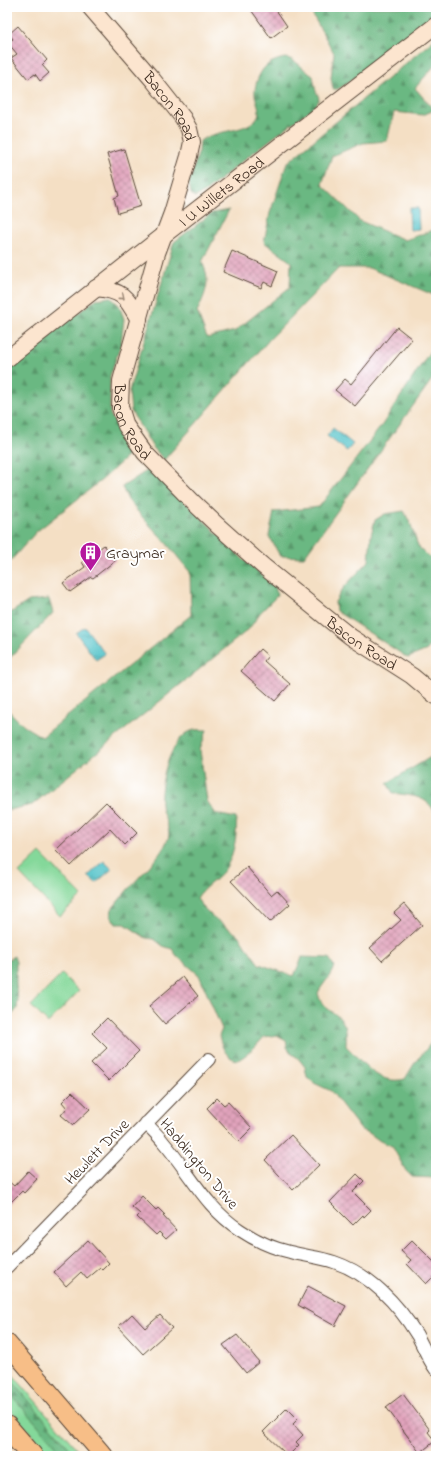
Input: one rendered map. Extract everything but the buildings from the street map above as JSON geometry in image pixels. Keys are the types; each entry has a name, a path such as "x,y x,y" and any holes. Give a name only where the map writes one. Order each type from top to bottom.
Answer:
{"highway":[{"path":"7,1427 32,1456"}],"main road":[{"path":"7,1343 104,1456"}],"street":[{"name":"Bacon Road","path":"90,7 153,80 183,118 189,129 192,142 172,214 157,253 121,382 120,407 126,426 145,453 217,525 263,566 351,637 412,676 436,696"},
{"name":"I U Willets Road","path":"7,359 164,235 436,25"},
{"path":"96,288 112,290 123,296 139,320"},
{"name":"Hewlett Drive","path":"7,1267 209,1059"},
{"name":"Haddington Drive","path":"146,1124 165,1144 191,1181 210,1203 224,1218 239,1230 272,1247 291,1253 307,1255 335,1262 359,1274 382,1291 407,1320 436,1370"}],"green space":[{"path":"310,7 436,7 436,12 345,85 338,89 333,89 331,78 334,53 311,12"},
{"path":"436,38 436,64 415,88 434,110 423,115 394,112 387,141 363,143 332,156 322,184 360,221 405,240 436,229 436,296 369,268 339,268 269,340 164,460 152,446 131,411 129,391 174,242 212,213 229,210 202,262 207,276 207,282 205,294 197,312 207,338 235,331 290,287 291,262 264,242 270,213 287,163"},
{"path":"285,58 293,60 313,76 319,100 315,106 245,159 205,192 195,197 191,194 189,183 199,151 200,141 214,134 240,128 254,121 259,114 255,91 259,76 267,65"},
{"path":"110,297 119,305 124,319 121,344 110,376 110,414 132,452 103,479 36,532 7,565 7,369 96,299"},
{"path":"436,342 436,374 304,557 280,556 269,536 274,512 319,507 382,425"},
{"path":"151,468 244,560 275,585 277,596 260,613 249,629 32,805 9,810 7,808 7,709 24,726 42,737 191,615 190,572 128,500 122,487"},
{"path":"404,511 411,525 418,546 431,559 436,559 436,636 427,650 408,658 336,611 335,602 344,587 369,561 371,535 375,520 385,514"},
{"path":"49,599 53,613 7,661 7,615 29,601"},
{"path":"193,730 207,730 200,750 207,801 216,814 236,818 236,833 234,849 224,871 204,889 197,898 201,905 213,917 238,935 259,964 294,976 302,957 329,958 334,966 318,993 320,999 326,1007 339,1017 345,1026 346,1046 365,1065 379,1076 395,1080 405,1079 414,1064 436,1037 436,1066 433,1074 434,1084 432,1092 436,1110 436,1178 412,1177 406,1171 392,1146 361,1130 331,1091 314,1083 307,1077 305,1067 287,1047 286,1040 277,1035 264,1037 240,1059 236,1061 229,1056 223,1048 219,1036 222,1029 199,975 177,956 172,949 163,946 154,939 146,938 125,924 116,924 111,916 112,909 160,854 168,839 169,830 161,808 161,795 164,774 172,752 177,743"},
{"path":"436,754 436,815 433,808 424,800 412,796 393,793 387,783"},
{"path":"40,853 82,896 60,916 19,873"},
{"path":"14,956 16,962 16,986 18,1000 17,1009 7,1021 7,960"},
{"path":"62,974 79,991 48,1023 31,1006"},
{"path":"7,1368 83,1456 50,1456 7,1406"},
{"path":"7,1375 76,1456 65,1456 7,1390"}],"water":[{"path":"409,208 418,208 419,229 410,230"},
{"path":"333,428 353,444 347,451 327,436"},
{"path":"85,627 105,654 96,660 76,633"},
{"path":"104,861 112,869 96,883 88,876"}],"place":[{"name":"Graymar","path":"90,572"}]}
